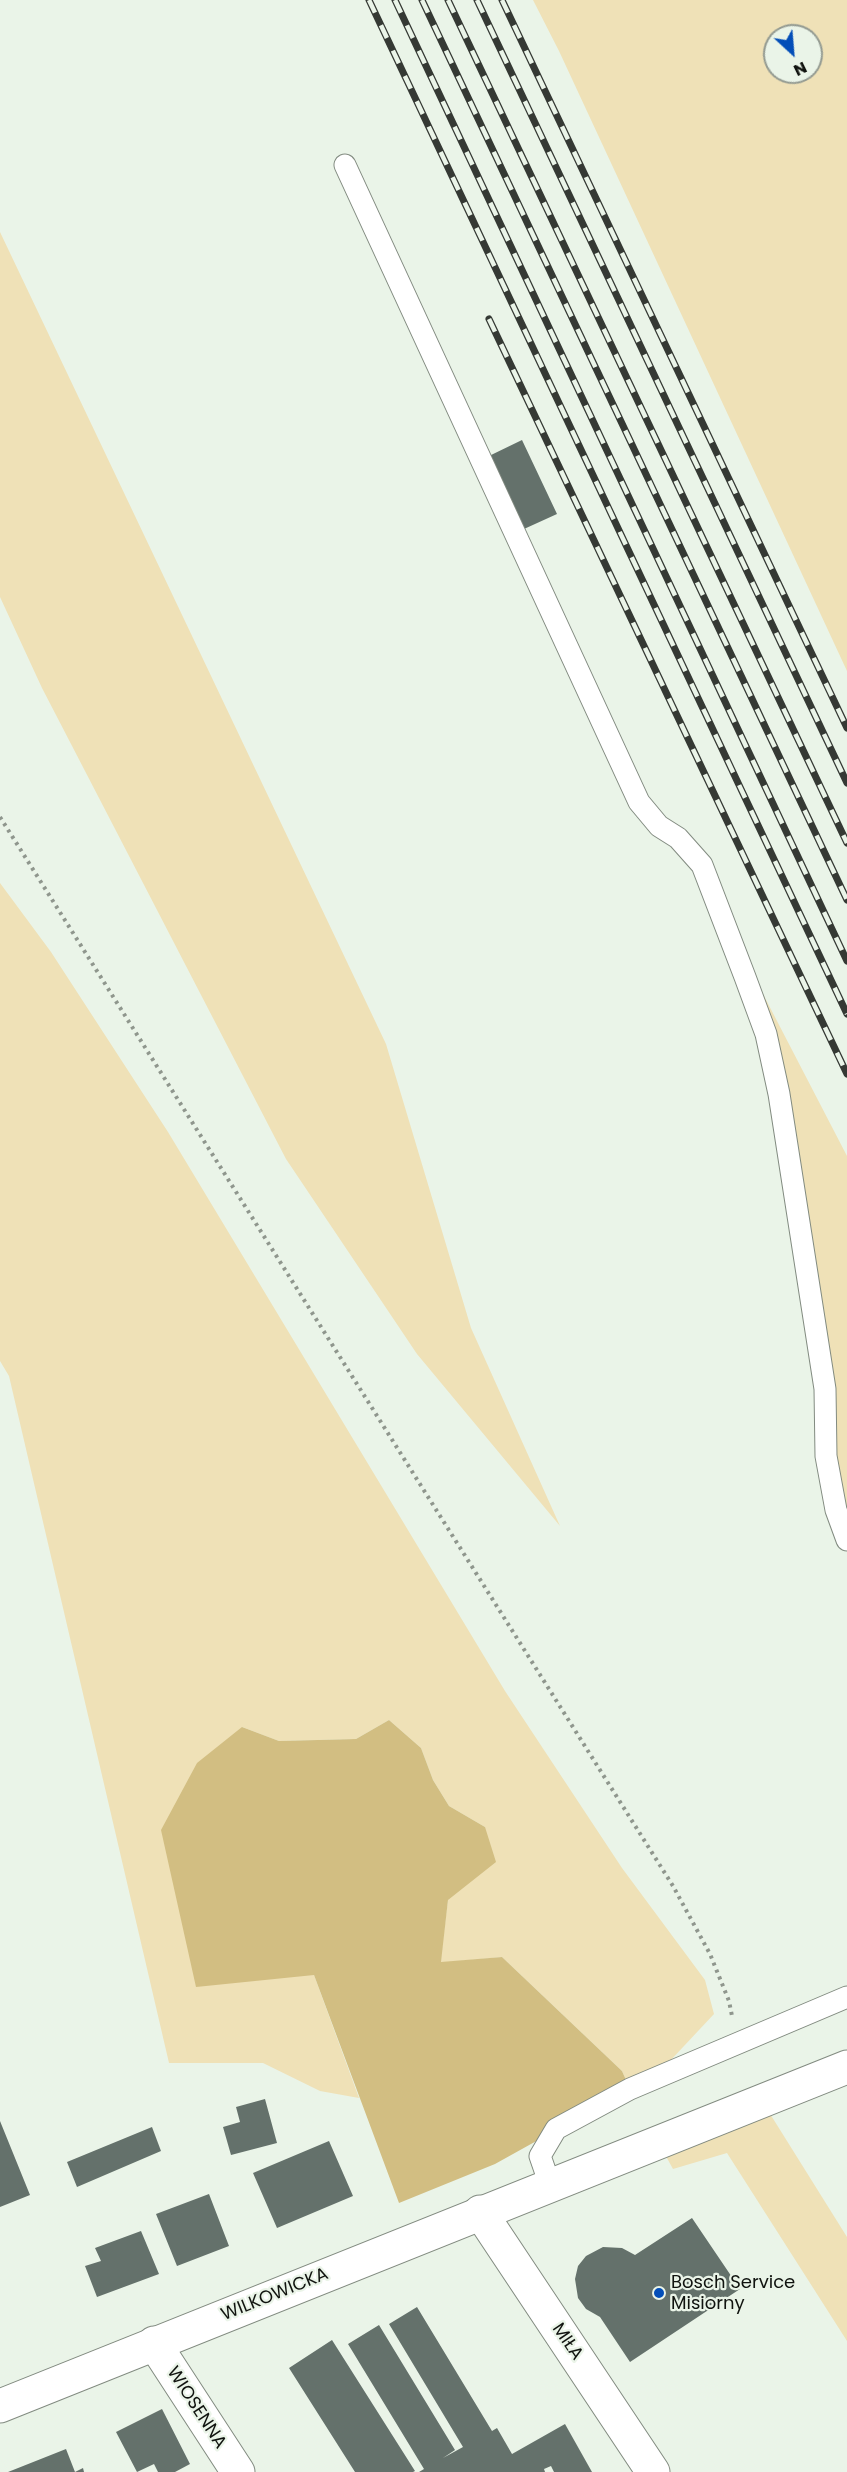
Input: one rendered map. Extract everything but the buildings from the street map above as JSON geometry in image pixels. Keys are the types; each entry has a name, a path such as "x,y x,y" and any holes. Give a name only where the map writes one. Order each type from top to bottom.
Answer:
{"main road":[{"name":"WILKOWICKA","path":"0,2406 847,2067"},
{"name":"MIŁA","path":"480,2212 653,2472"},
{"name":"WIOSENNA","path":"154,2343 238,2472"}],"lane":[{"path":"345,165 639,802 659,826 678,838 702,865 756,1006 766,1034 779,1094 825,1389 826,1456 836,1510 847,1540"},
{"path":"549,2185 540,2156 556,2130 630,2089 847,1997"}],"path":[{"path":"0,817 673,1886 710,1954 729,2001 738,2042"}],"shaded area":[{"path":"533,0 847,0 847,671 559,51"},
{"path":"0,232 386,1044 471,1328 560,1526 417,1354 286,1159 42,688 0,597"},
{"path":"0,883 51,952 168,1132 505,1691 622,1868 705,1980 714,2014 669,2062 630,2089 622,2071 502,1957 440,1963 448,1900 485,1827 449,1806 433,1780 421,1748 389,1720 356,1739 279,1741 242,1727 314,1975 359,2098 320,2091 263,2063 169,2063 9,1376 0,1361"},
{"path":"721,913 847,1156 847,1540 779,1094"},
{"path":"389,1720 421,1748 433,1780 449,1806 485,1827 496,1862 448,1900 441,1962 502,1957 622,2071 630,2089 495,2164 399,2203 314,1975 196,1987 161,1830 197,1763 242,1727 279,1741 356,1739"},
{"path":"762,2101 847,2237 847,2341 727,2153 673,2169 657,2140"}],"railway":[{"path":"369,0 847,1014"},
{"path":"395,0 847,961"},
{"path":"422,0 847,900"},
{"path":"448,0 847,843"},
{"path":"477,0 847,783"},
{"path":"502,0 847,728"},
{"path":"489,319 847,1074"}],"place":[{"name":"Bosch Service Misiorny","path":"659,2293"}]}
